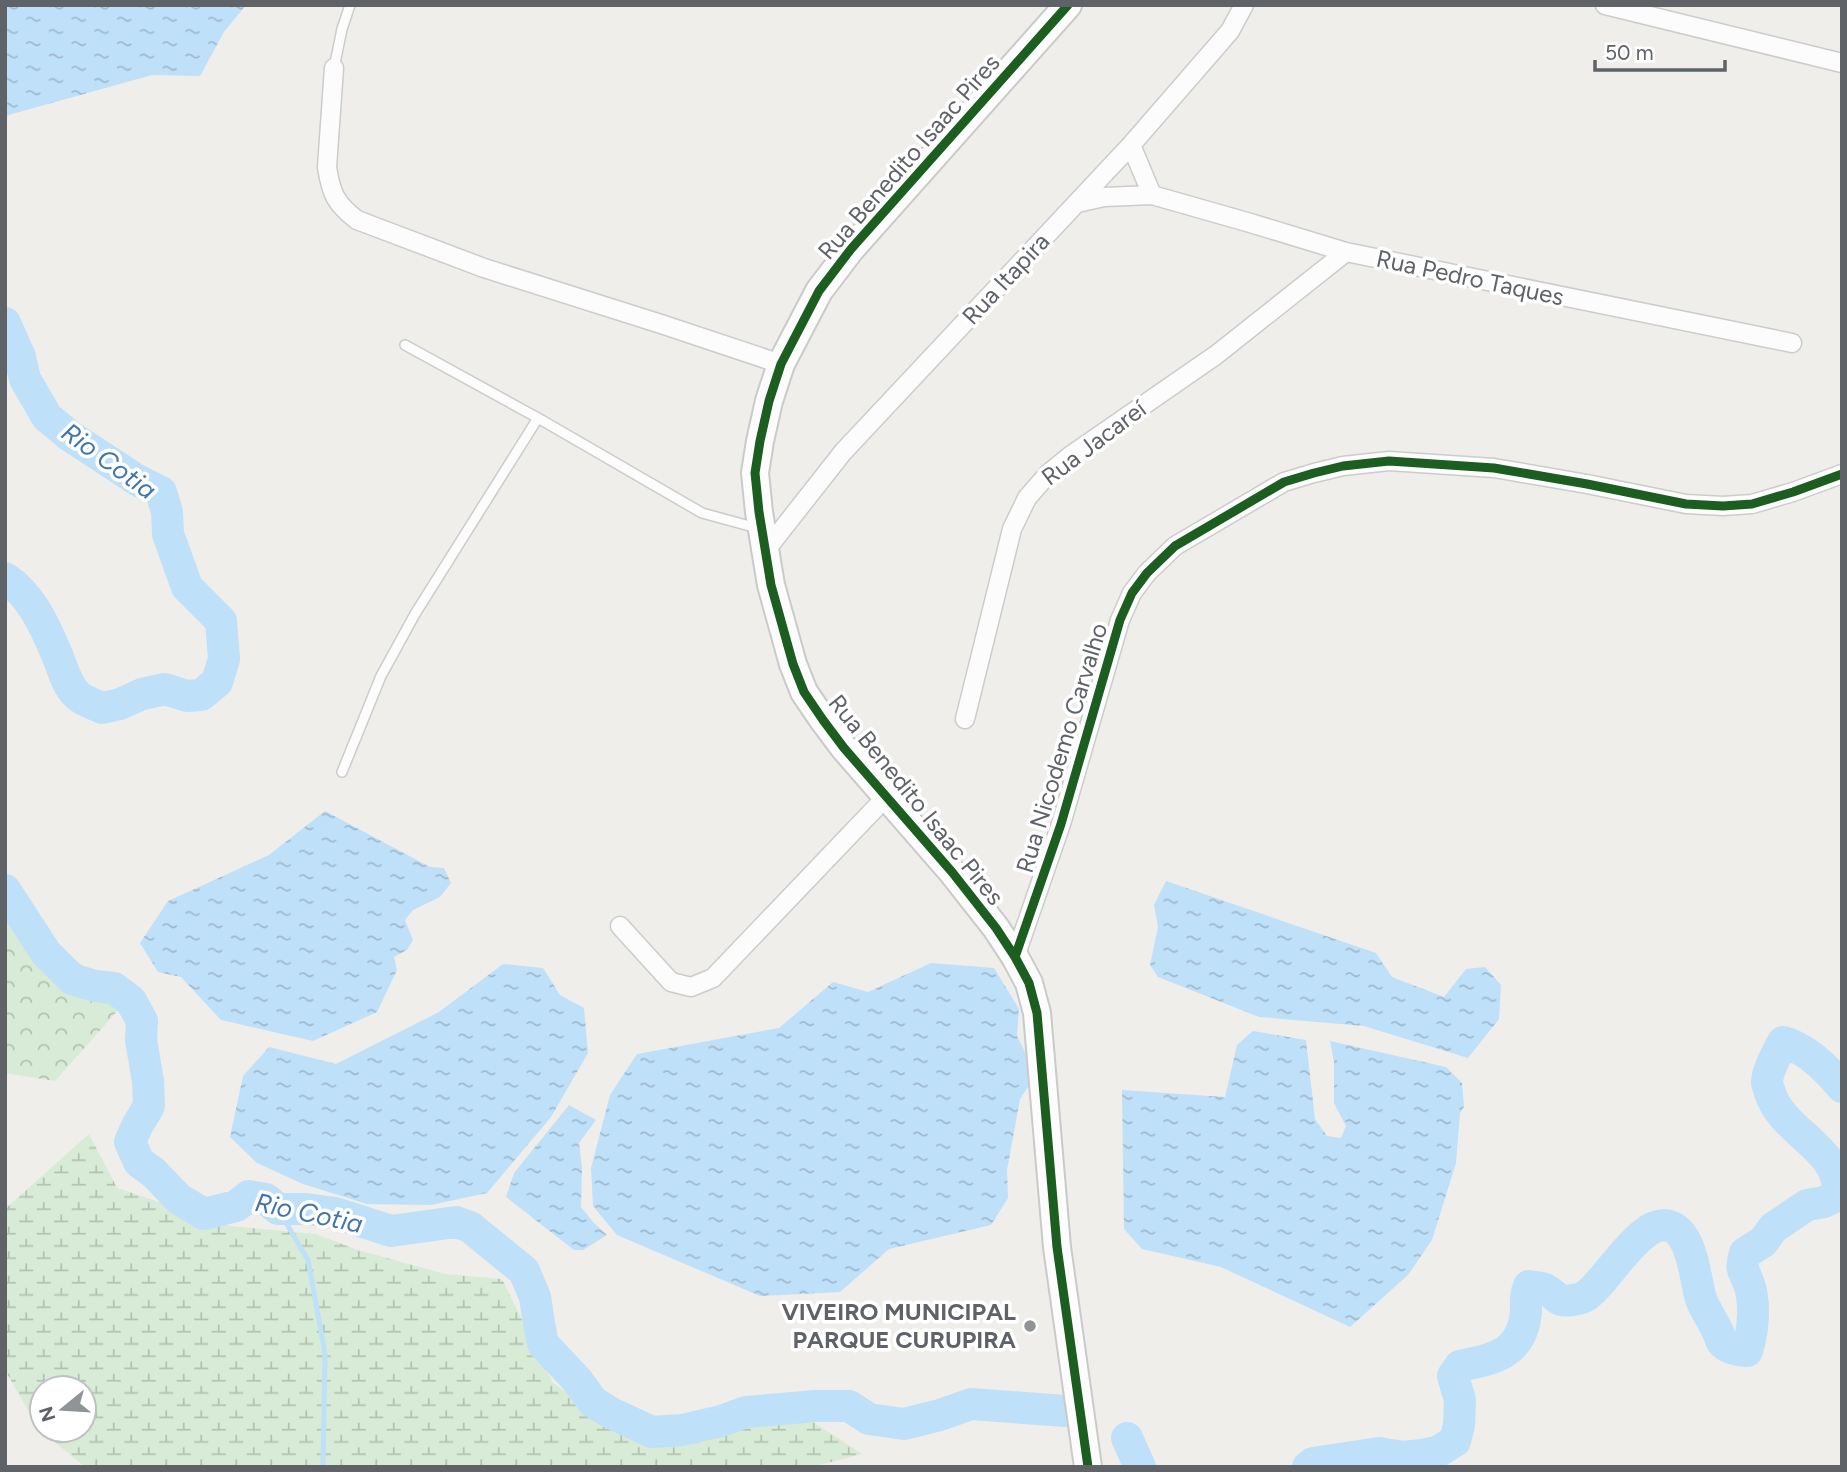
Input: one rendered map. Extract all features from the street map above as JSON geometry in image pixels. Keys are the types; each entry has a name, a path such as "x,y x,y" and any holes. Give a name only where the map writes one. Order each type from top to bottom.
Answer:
{"street":[{"name":"Rua Benedito Isaac Pires","path":"1068,5 851,249 819,291 781,364 769,401 755,473 771,585 793,664 804,692 823,720 996,928 1016,957 1029,983 1037,1013 1057,1247 1088,1467"},
{"name":"Rua Itapira","path":"764,540 1131,145 1230,31 1244,5"},
{"path":"1605,5 1842,63"},
{"path":"334,68 327,167 329,184 335,199 357,220 484,268 781,364"},
{"path":"1131,145 1152,195"},
{"name":"Rua Pedro Taques","path":"1077,203 1104,197 1152,195 1346,252 1792,343"},
{"name":"Rua Jacareí","path":"965,719 1012,529 1027,498 1048,474 1070,456 1216,355 1346,252"},
{"name":"Rua Nicodemo Carvalho","path":"1016,957 1061,824 1120,620 1132,593 1147,573 1175,546 1228,514 1284,482 1343,466 1389,461 1494,468 1686,504 1723,506 1752,504 1842,474"},
{"path":"620,926 671,982 691,986 713,978 886,797"}],"lane":[{"path":"334,68 350,5"},
{"path":"405,345 702,513 764,540"},
{"path":"342,772 381,676 415,614 538,418"}],"green space":[{"path":"5,900 22,921 128,999 55,1081 5,1073"},
{"path":"89,1134 117,1188 231,1226 315,1234 358,1250 445,1274 502,1279 553,1383 647,1447 792,1408 862,1454 812,1467 85,1467 57,1444 98,1444 98,1374 28,1374 28,1410 5,1370 5,1209"}],"water":[{"path":"5,5 246,5 224,32 200,76 152,75 5,116"},
{"path":"325,811 430,867 444,868 451,883 440,897 413,910 405,920 413,940 407,950 394,957 397,970 377,1012 313,1041 221,1020 181,977 158,972 140,943 168,901 269,855"},
{"path":"1166,881 1376,953 1392,977 1444,997 1466,969 1485,967 1501,985 1499,1019 1468,1058 1364,1026 1259,1017 1158,977 1150,965 1158,927 1154,905"},
{"path":"931,963 994,968 1019,1009 1017,1036 1028,1058 1028,1087 1020,1099 1007,1170 1008,1198 991,1225 889,1249 840,1292 760,1296 617,1235 593,1206 591,1168 610,1095 637,1054 779,1028 833,982 868,992"},
{"path":"503,964 543,968 560,995 584,1008 588,1053 551,1117 487,1193 431,1205 367,1204 303,1184 257,1163 230,1137 243,1076 269,1047 336,1064 439,1012"},
{"path":"1253,1031 1306,1040 1315,1119 1327,1136 1341,1138 1346,1126 1334,1103 1334,1062 1330,1041 1446,1067 1462,1083 1464,1107 1460,1113 1456,1163 1432,1240 1408,1275 1350,1327 1221,1267 1142,1249 1124,1229 1122,1090 1225,1097 1237,1045"},
{"path":"569,1105 596,1120 579,1143 582,1168 581,1207 607,1235 583,1250 574,1250 506,1197 514,1173"}],"waterway":[{"name":"Rio Cotia","path":"5,323 20,357 25,379 47,417 70,436 137,480 161,492 167,512 168,534 187,587 221,621 224,659 217,682 201,695 187,696 165,689 102,708 85,701 69,685 51,640 35,610 22,592 5,578"},
{"name":"Rio Cotia","path":"5,890 46,953 72,979 114,988 131,1001 142,1021 141,1040 149,1106 130,1142 139,1162 154,1173 179,1199 204,1214 236,1206 249,1196 266,1199 278,1209 335,1213 391,1231 456,1222 470,1227 524,1271 535,1297 543,1344 577,1380 593,1402 652,1432 682,1430 746,1412 816,1406 849,1406 869,1419 904,1424 971,1404 1065,1411"},
{"name":"Rio Cotia","path":"1308,1467 1313,1463 1379,1453 1403,1457 1422,1455 1439,1451 1455,1441 1460,1400 1453,1376 1460,1366 1495,1357 1512,1346 1523,1326 1529,1286 1545,1289 1563,1300 1583,1298 1637,1240 1649,1230 1661,1225 1672,1227 1685,1240 1701,1299 1722,1342 1730,1348 1747,1351 1753,1309 1749,1284 1742,1267 1745,1253 1763,1242 1773,1228 1807,1205 1837,1196 1837,1180 1831,1166 1823,1154 1787,1120 1770,1093 1767,1083 1769,1073 1783,1042 1808,1054 1842,1087"},
{"path":"278,1209 308,1260 325,1353 323,1467"},
{"name":"Rio Cotia","path":"1127,1438 1140,1467"}],"cycle path":[{"path":"1068,5 851,249 819,291 781,364 769,401 755,473 771,585 793,664 804,692 844,748 952,872 996,928 1029,983 1037,1013 1057,1247 1088,1467"},
{"path":"1015,957 1061,824 1120,620 1132,593 1147,573 1175,546 1284,482 1343,466 1389,461 1494,468 1686,504 1723,506 1752,504 1842,474"}],"place":[{"name":"VIVEIRO MUNICIPAL PARQUE CURUPIRA","path":"1030,1326"}]}
